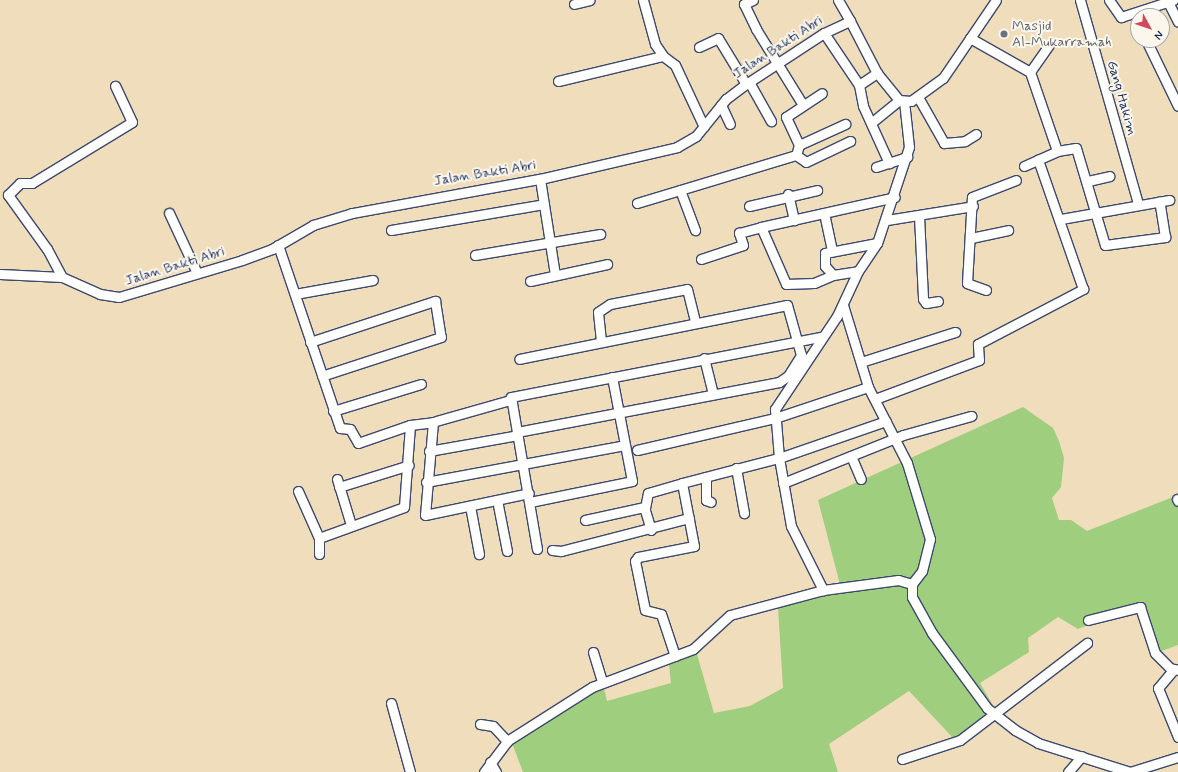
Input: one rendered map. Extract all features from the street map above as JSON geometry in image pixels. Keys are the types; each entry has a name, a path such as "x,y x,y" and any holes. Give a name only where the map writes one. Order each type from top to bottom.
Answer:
{"street":[{"path":"574,4 590,0"},
{"path":"643,0 655,44 663,56 675,65 704,127"},
{"path":"752,0 744,5 803,105"},
{"path":"823,590 791,526 783,484 774,418 778,402 843,305 858,271 877,243 895,197 907,157 909,138 902,101 877,73 838,0"},
{"path":"871,122 902,101 918,97 943,78 996,0"},
{"name":"Gang Hakim","path":"1080,0 1138,204"},
{"path":"1109,0 1121,17 1171,1 1178,22"},
{"name":"Jalan Bakti Abri","path":"0,274 62,277 100,294 119,297 278,245 313,225 352,213 540,179 678,147 704,127 720,105 747,83 777,62 824,33 850,21"},
{"path":"824,33 859,85 871,122 889,163"},
{"path":"699,47 718,38 771,121"},
{"path":"970,38 1030,72 1057,151"},
{"path":"1030,72 1050,45"},
{"path":"1150,48 1178,106"},
{"path":"558,81 663,56"},
{"path":"859,85 877,73"},
{"path":"62,277 47,249 8,195 20,182 32,182 132,122 115,86"},
{"path":"796,155 799,145 786,119 803,105 822,93"},
{"path":"918,97 944,143 965,141 976,134"},
{"path":"720,105 730,124"},
{"path":"799,145 845,124"},
{"path":"796,155 806,162 850,142"},
{"path":"1024,166 1057,151 1076,148 1088,181 1106,245 1162,239 1167,233 1159,201"},
{"path":"637,202 796,155"},
{"path":"876,167 907,157"},
{"path":"875,399 979,360 978,344 1080,292 1082,286 1061,219 1038,160"},
{"path":"1088,181 1109,176"},
{"path":"540,179 555,275"},
{"path":"986,290 967,285 972,206 975,193 1016,180"},
{"path":"680,190 695,230"},
{"path":"749,206 788,194 817,190"},
{"path":"788,194 794,220"},
{"path":"701,259 743,245 740,233 895,197"},
{"path":"1061,219 1096,210 1170,200"},
{"path":"391,230 544,204"},
{"path":"887,220 919,216 972,206"},
{"path":"169,213 196,273"},
{"path":"824,213 832,251"},
{"path":"919,216 923,299 926,303 938,301"},
{"path":"761,227 786,284 814,283 833,275 858,271"},
{"path":"971,238 1008,230"},
{"path":"475,255 600,234"},
{"path":"833,275 826,269 824,255 832,251 877,243"},
{"path":"278,245 340,428 350,428 358,443 410,425 433,422 426,482 425,515 497,500 530,498 632,481 612,377"},
{"path":"530,280 607,264"},
{"path":"295,294 373,280"},
{"path":"601,341 598,312 610,304 687,290 695,322"},
{"path":"310,342 435,301 441,337 322,376"},
{"path":"430,451 783,380 800,358 799,339 787,305 695,322 519,359"},
{"path":"843,305 868,387 896,439 930,538 922,571 912,584 912,597 924,620 993,714 1038,743 1130,772 1178,757"},
{"path":"861,362 955,332"},
{"path":"436,421 510,400 518,394 612,377 799,339 821,337"},
{"path":"704,358 713,394"},
{"path":"333,411 421,384"},
{"path":"638,450 774,418 868,387"},
{"path":"510,400 530,498 537,549"},
{"path":"783,484 896,439 971,416"},
{"path":"651,530 645,508 648,493 736,468 779,458 886,421"},
{"path":"319,538 351,525 404,507 409,464 410,425"},
{"path":"426,482 523,466 625,446"},
{"path":"851,456 861,479"},
{"path":"351,525 338,483 409,464"},
{"path":"736,468 744,513"},
{"path":"706,477 706,500 711,502"},
{"path":"675,656 661,614 645,610 635,561 638,557 691,548 694,544 682,483"},
{"path":"298,491 319,538 319,554"},
{"path":"497,500 507,551"},
{"path":"470,506 479,554"},
{"path":"586,520 645,508"},
{"path":"552,550 651,530 689,518"},
{"path":"484,772 507,741 602,681 675,656 696,647 730,615 823,590 898,580 912,584"},
{"path":"1088,620 1140,608 1155,653 1176,670 1158,688 1178,737"},
{"path":"902,759 960,740 1087,643"},
{"path":"593,652 602,681"},
{"path":"391,703 410,772"},
{"path":"480,724 493,726 507,741"},
{"path":"1068,772 1082,756"},
{"path":"490,762 496,772"}],"green space":[{"path":"1023,407 1053,428 1059,441 1064,458 1061,487 1052,498 1059,520 1071,520 1087,531 1178,495 1178,645 1159,652 1142,602 1087,619 1088,625 1078,629 1058,617 1028,638 1029,652 980,683 995,709 954,739 909,691 829,744 838,772 523,772 512,743 603,685 607,701 671,683 669,665 696,651 714,713 750,706 783,688 778,608 842,592 818,500"}],"place":[{"name":"Masjid Al-Mukarramah","path":"1004,34"}]}
